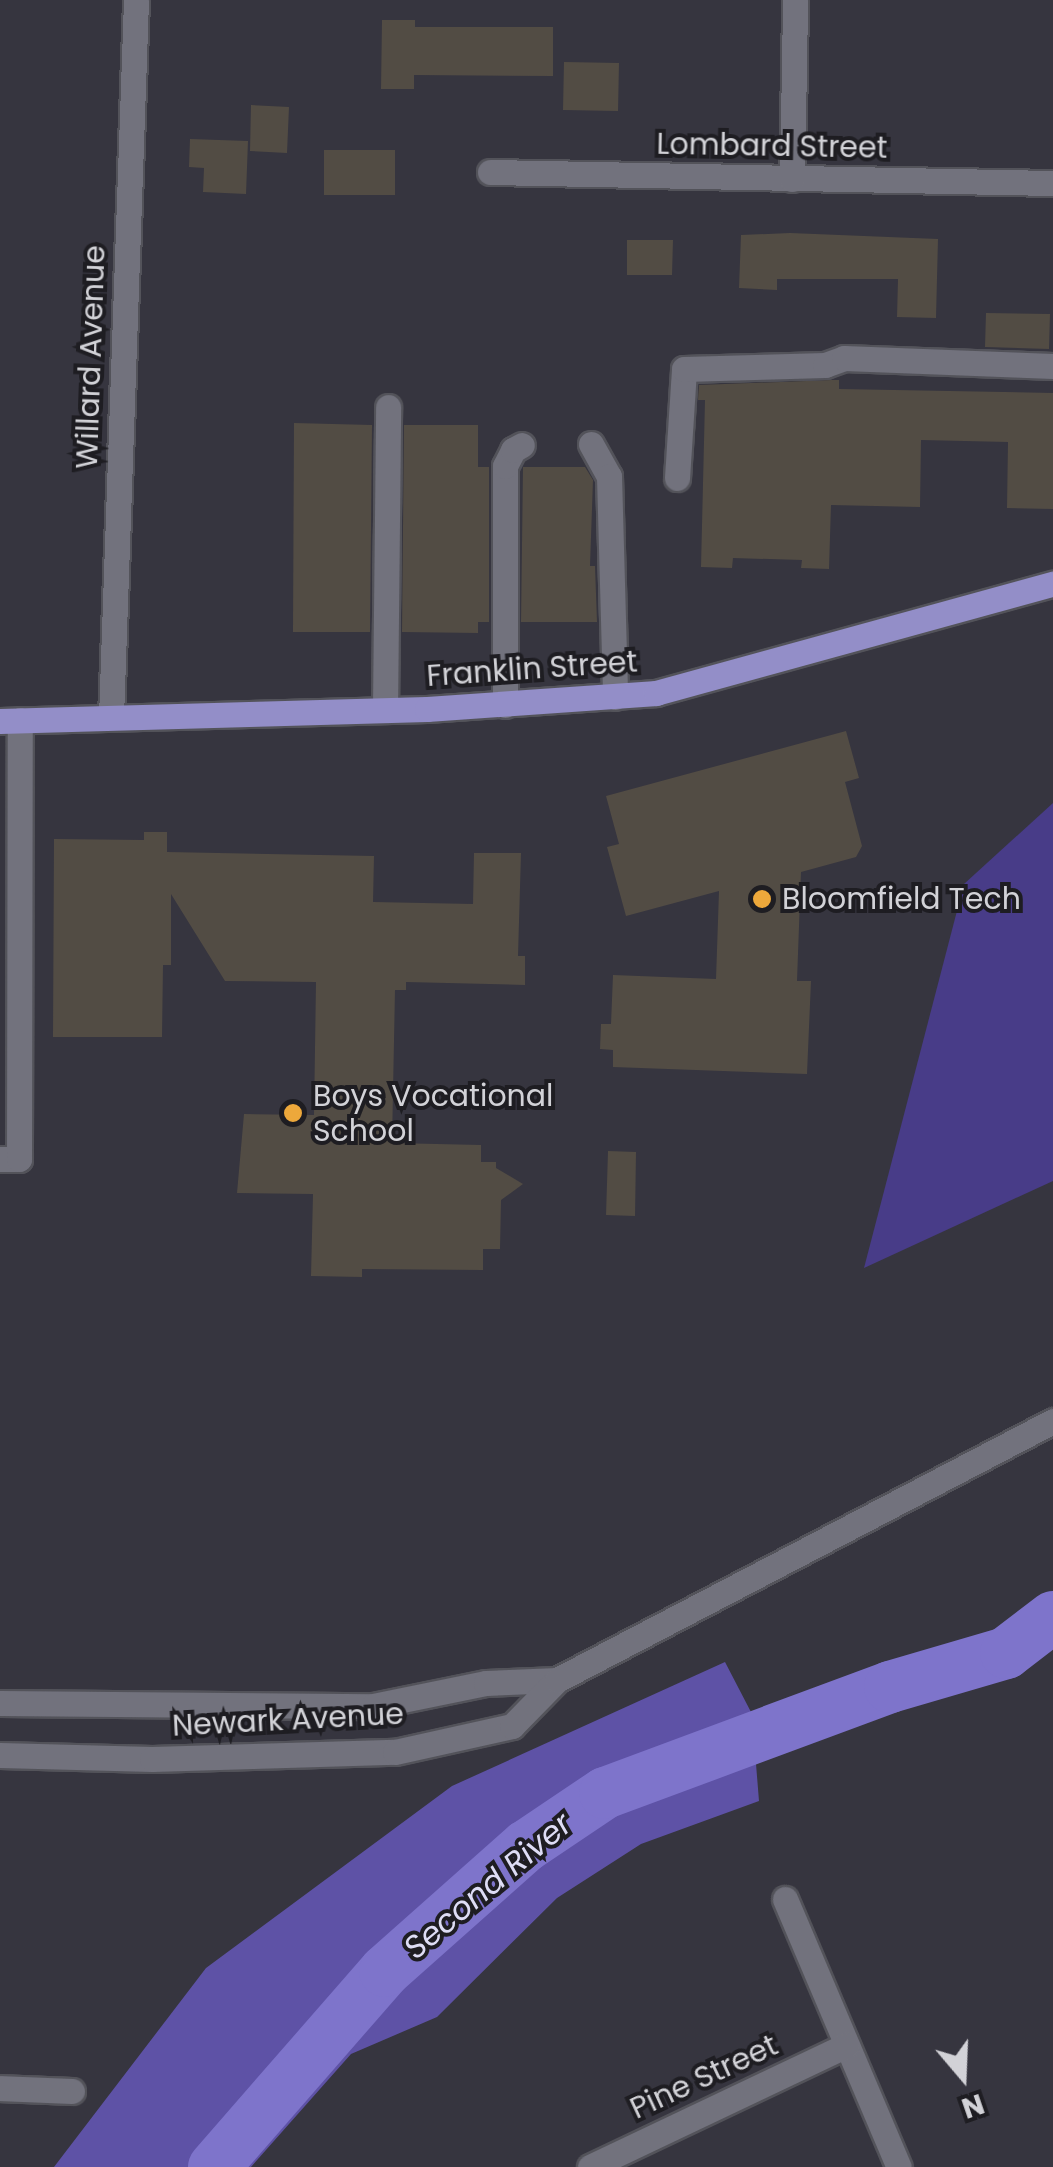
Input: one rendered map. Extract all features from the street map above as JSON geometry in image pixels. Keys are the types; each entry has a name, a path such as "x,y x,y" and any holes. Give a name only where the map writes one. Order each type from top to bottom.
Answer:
{"main road":[{"name":"Franklin Street","path":"10,721 505,705 656,693 1053,584"}],"street":[{"name":"Willard Avenue","path":"112,717 136,0"},
{"path":"792,178 795,0"},
{"name":"Lombard Street","path":"490,172 1053,184"},
{"path":"677,478 684,369 826,365 844,358 1053,366"},
{"path":"384,710 388,407"},
{"path":"591,444 610,476 615,697"},
{"path":"505,705 505,466 513,450 522,445"},
{"path":"0,1159 19,1159 10,721"},
{"name":"Newark Avenue","path":"0,1755 152,1759 395,1752 512,1726 557,1680 1053,1421"},
{"name":"Newark Avenue","path":"0,1703 373,1706 486,1683 557,1680"},
{"path":"785,1898 899,2167"},
{"name":"Pine Street","path":"590,2167 847,2046"},
{"path":"0,2088 72,2091"}],"shaded area":[{"path":"1053,803 1053,1181 864,1268 964,884"},
{"path":"725,1662 752,1714 759,1801 641,1844 557,1898 437,2017 351,2054 251,2167 54,2167 206,1968 452,1786"}],"building":[{"path":"382,20 415,20 415,27 553,27 553,76 414,75 414,89 381,89"},
{"path":"564,62 619,63 618,111 563,110"},
{"path":"251,105 289,107 287,153 250,151"},
{"path":"190,139 248,141 246,194 203,192 204,168 189,167"},
{"path":"324,150 395,150 395,195 324,195"},
{"path":"741,235 938,239 936,318 897,317 898,279 777,279 777,290 739,288"},
{"path":"627,240 673,240 672,275 627,275"},
{"path":"986,313 1050,314 1049,349 985,347"},
{"path":"839,380 839,389 1053,393 1053,509 1007,508 1008,442 921,440 920,507 831,505 829,569 801,568 802,560 733,558 732,568 701,567 705,400 698,400 699,385"},
{"path":"294,423 372,425 370,632 293,632"},
{"path":"404,425 478,425 478,467 489,467 489,622 478,622 478,633 402,632"},
{"path":"523,467 585,467 593,480 590,566 595,566 597,622 521,622"},
{"path":"846,731 859,778 845,782 862,846 856,857 801,872 797,981 811,981 807,1074 613,1067 613,1050 600,1049 601,1024 611,1024 613,975 716,979 719,891 626,916 607,847 619,844 606,796"},
{"path":"144,832 167,832 167,852 374,856 373,902 473,904 474,853 521,853 518,956 525,956 525,985 406,982 406,990 395,990 392,1143 481,1145 481,1162 496,1162 496,1168 523,1184 501,1200 500,1249 483,1249 483,1270 362,1269 362,1277 311,1276 313,1194 237,1193 244,1114 314,1115 316,982 225,981 171,894 171,965 163,965 162,1037 53,1037 54,839 144,840"},
{"path":"608,1151 636,1152 635,1216 606,1215"}],"waterway":[{"name":"Second River","path":"214,2167 385,1971 526,1846 605,1793 890,1687 1006,1653 1053,1617"}],"place":[{"name":"Bloomfield Tech","path":"762,899"},
{"name":"Boys Vocational School","path":"293,1113"}]}
